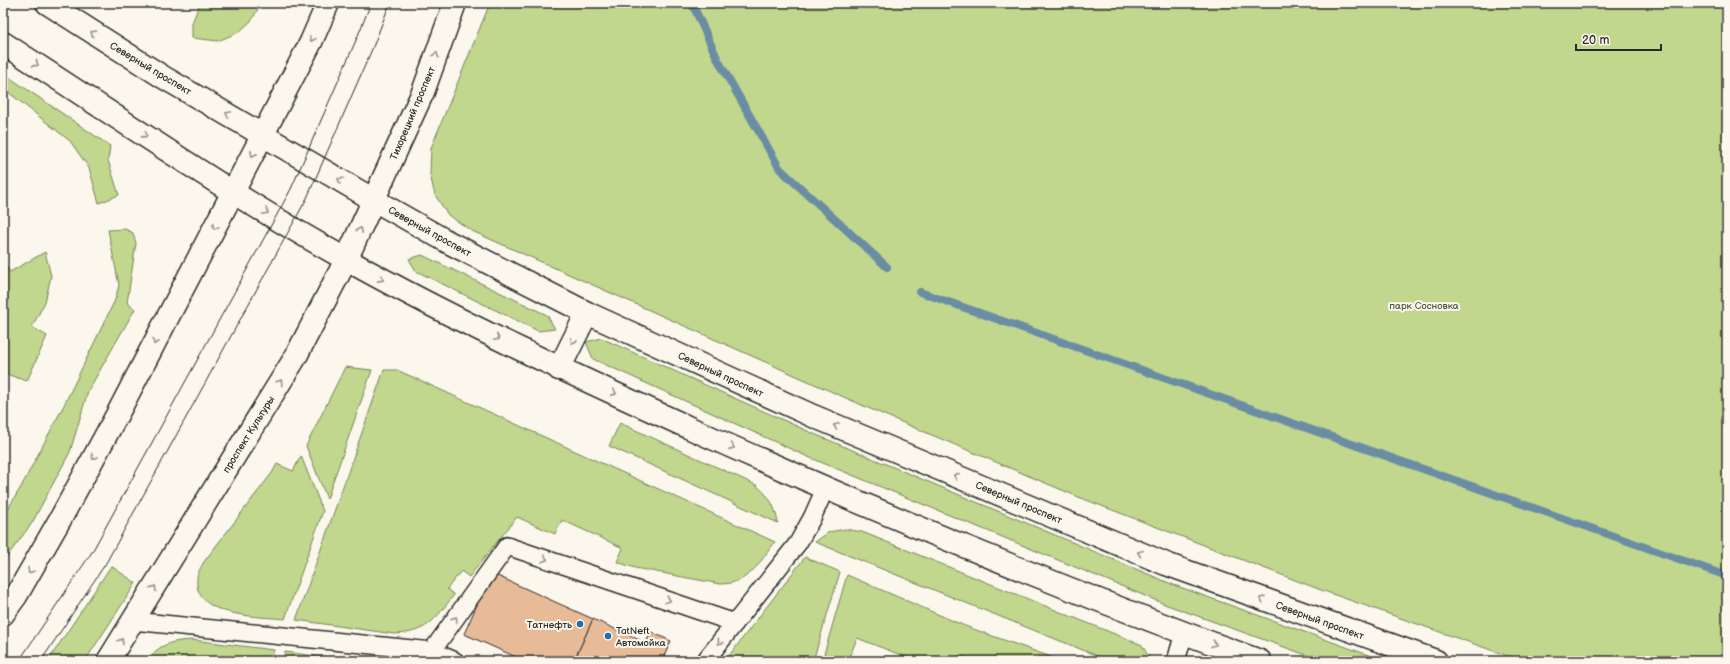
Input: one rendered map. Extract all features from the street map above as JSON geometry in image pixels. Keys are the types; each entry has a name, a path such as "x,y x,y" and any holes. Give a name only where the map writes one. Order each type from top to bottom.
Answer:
{"main road":[{"name":"Северный проспект","path":"47,3 162,77 263,134 374,200 448,242 587,313 813,416 1166,564 1436,661"},
{"path":"3,614 16,596 85,475 311,42 328,3"},
{"name":"Тихорецкий проспект","path":"374,200 424,92 455,3"},
{"path":"3,43 233,192 346,260 421,300 559,368 825,489 1134,615 1260,661"},
{"name":"проспект Культуры","path":"108,661 295,358 346,260 374,200"},
{"path":"559,368 587,313"}],"lane":[{"path":"705,661 798,543 812,518 825,489"},
{"path":"432,651 507,546 735,623"},
{"path":"133,621 432,651 455,661"},
{"path":"1176,661 1184,633"}],"green space":[{"path":"200,3 261,3 252,20 239,32 218,41 192,38 192,23"},
{"name":"парк Сосновка","path":"490,3 1727,3 1727,661 1522,661 1321,590 1081,498 875,411 472,231 448,215 435,195 430,175 431,148"},
{"path":"3,73 110,146 108,160 119,195 99,203 89,168 70,141 3,88"},
{"path":"125,229 133,233 136,243 127,303 135,309 88,391 70,452 32,523 3,562 3,517 21,487 64,405 115,300 119,285 108,230"},
{"path":"45,252 51,276 45,302 32,327 47,336 27,381 3,373 3,262 10,272"},
{"path":"422,255 547,315 555,329 538,331 416,271 409,259"},
{"path":"601,338 812,433 1174,585 1385,661 1323,661 1167,605 806,456 593,359 586,342"},
{"path":"345,367 372,370 327,499 306,446"},
{"path":"384,370 397,370 775,542 758,565 746,577 738,581 720,584 635,568 617,562 623,548 562,520 555,534 517,517 469,577 461,571 447,589 454,595 436,618 423,628 406,633 394,634 296,620"},
{"path":"620,423 756,485 771,501 778,523 609,446"},
{"path":"301,456 323,511 285,619 244,615 216,608 205,601 199,591 197,576 203,563 272,473 277,464 293,471"},
{"path":"845,529 862,532 1142,645 1151,661 1110,661 815,542 829,532"},
{"path":"805,557 840,572 813,661 725,661"},
{"path":"111,566 136,583 85,661 48,661"},
{"path":"847,575 965,626 1062,661 974,661 959,655 957,661 916,661 857,638 848,661 822,661"},
{"path":"193,640 274,650 270,661 145,661 166,644 178,641"},
{"path":"285,652 354,661 282,661"}],"building":[{"path":"491,573 593,619 574,661 525,661 464,634"},
{"name":"TatNeft Автомойка","path":"593,619 646,643 651,632 671,641 662,661 574,661"}],"waterway":[{"path":"692,3 718,60 780,169 887,267"},
{"path":"920,292 1727,576"}],"tram line":[{"path":"19,661 92,552 291,189 371,3"},
{"path":"41,661 106,563 307,198 373,47 390,3"}],"place":[{"name":"Татнефть","path":"580,624"},
{"name":"TatNeft Автомойка","path":"608,636"}]}
